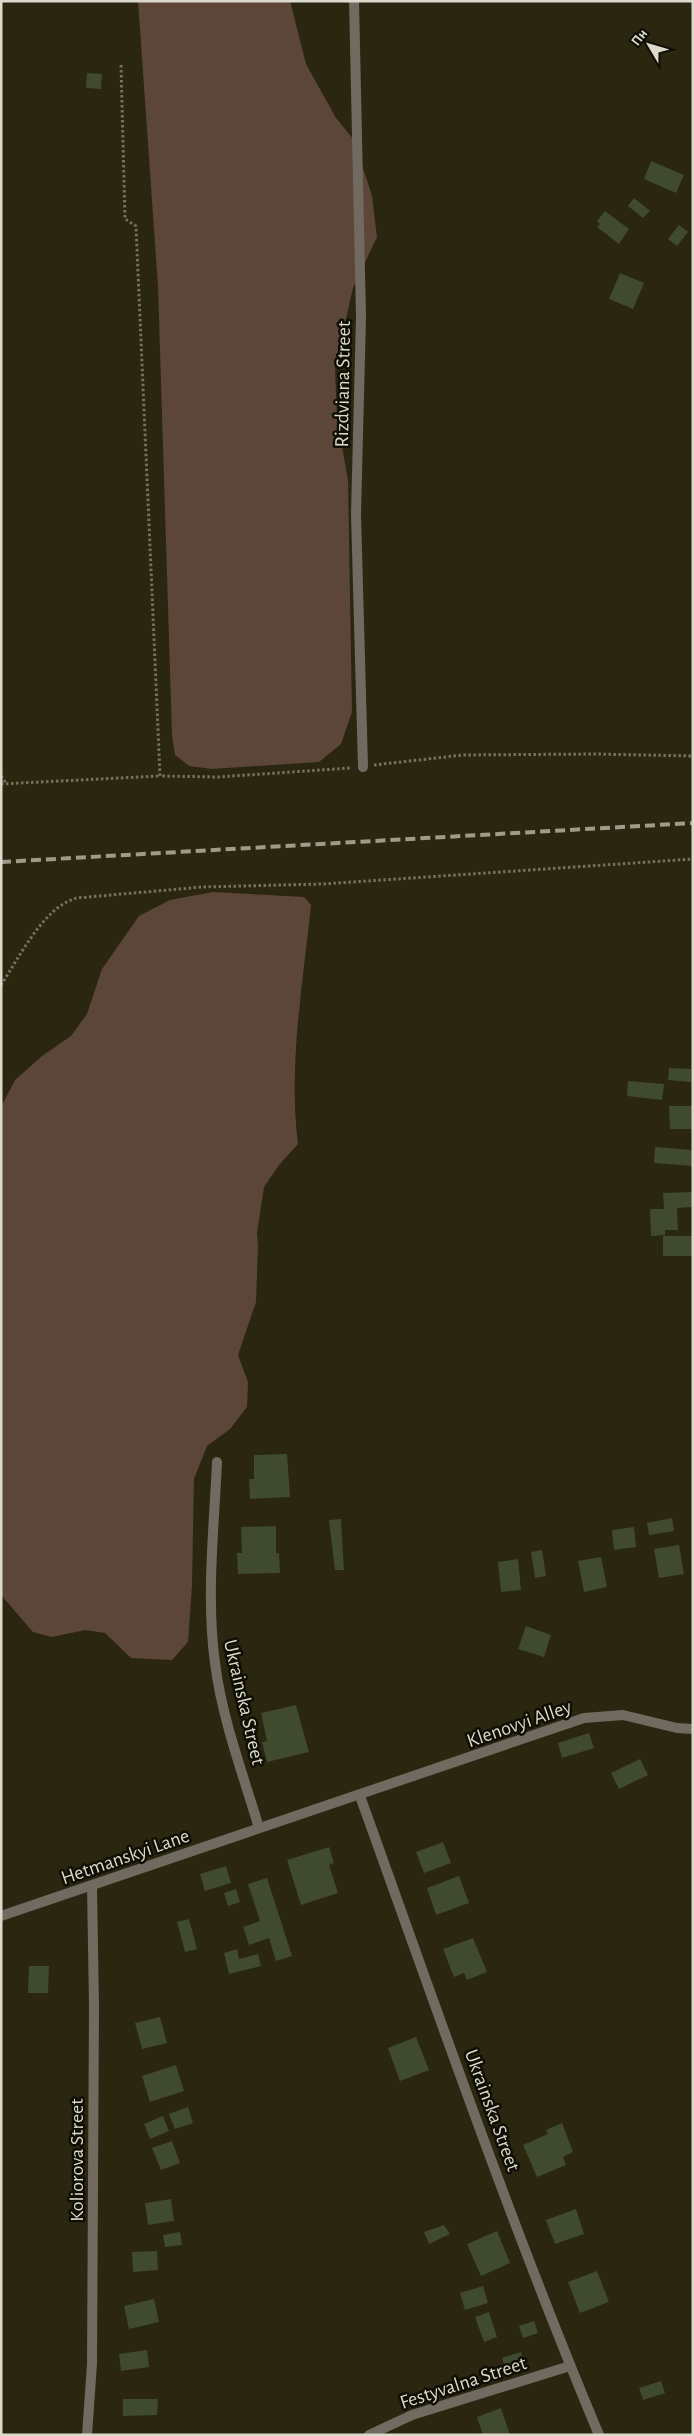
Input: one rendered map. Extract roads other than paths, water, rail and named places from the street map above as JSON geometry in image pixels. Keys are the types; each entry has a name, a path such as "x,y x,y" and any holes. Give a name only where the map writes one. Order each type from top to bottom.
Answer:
{"street":[{"name":"Rizdviana Street","path":"354,1 361,316 356,514 363,766"},
{"name":"Ukrainska Street","path":"217,1462 210,1617 215,1665 226,1713 259,1828"},
{"name":"Klenovyi Alley","path":"259,1828 360,1796 584,1718 624,1715 677,1728 693,1729"},
{"name":"Ukrainska Street","path":"360,1796 496,2171 598,2435"},
{"name":"Hetmanskyi Lane","path":"1,1916 259,1828"},
{"name":"Koliorova Street","path":"88,2435 92,2364 94,2006 92,1886"},
{"name":"Festyvalna Street","path":"368,2435 412,2415 570,2366"}],"railway":[{"path":"1,862 693,823"}]}
